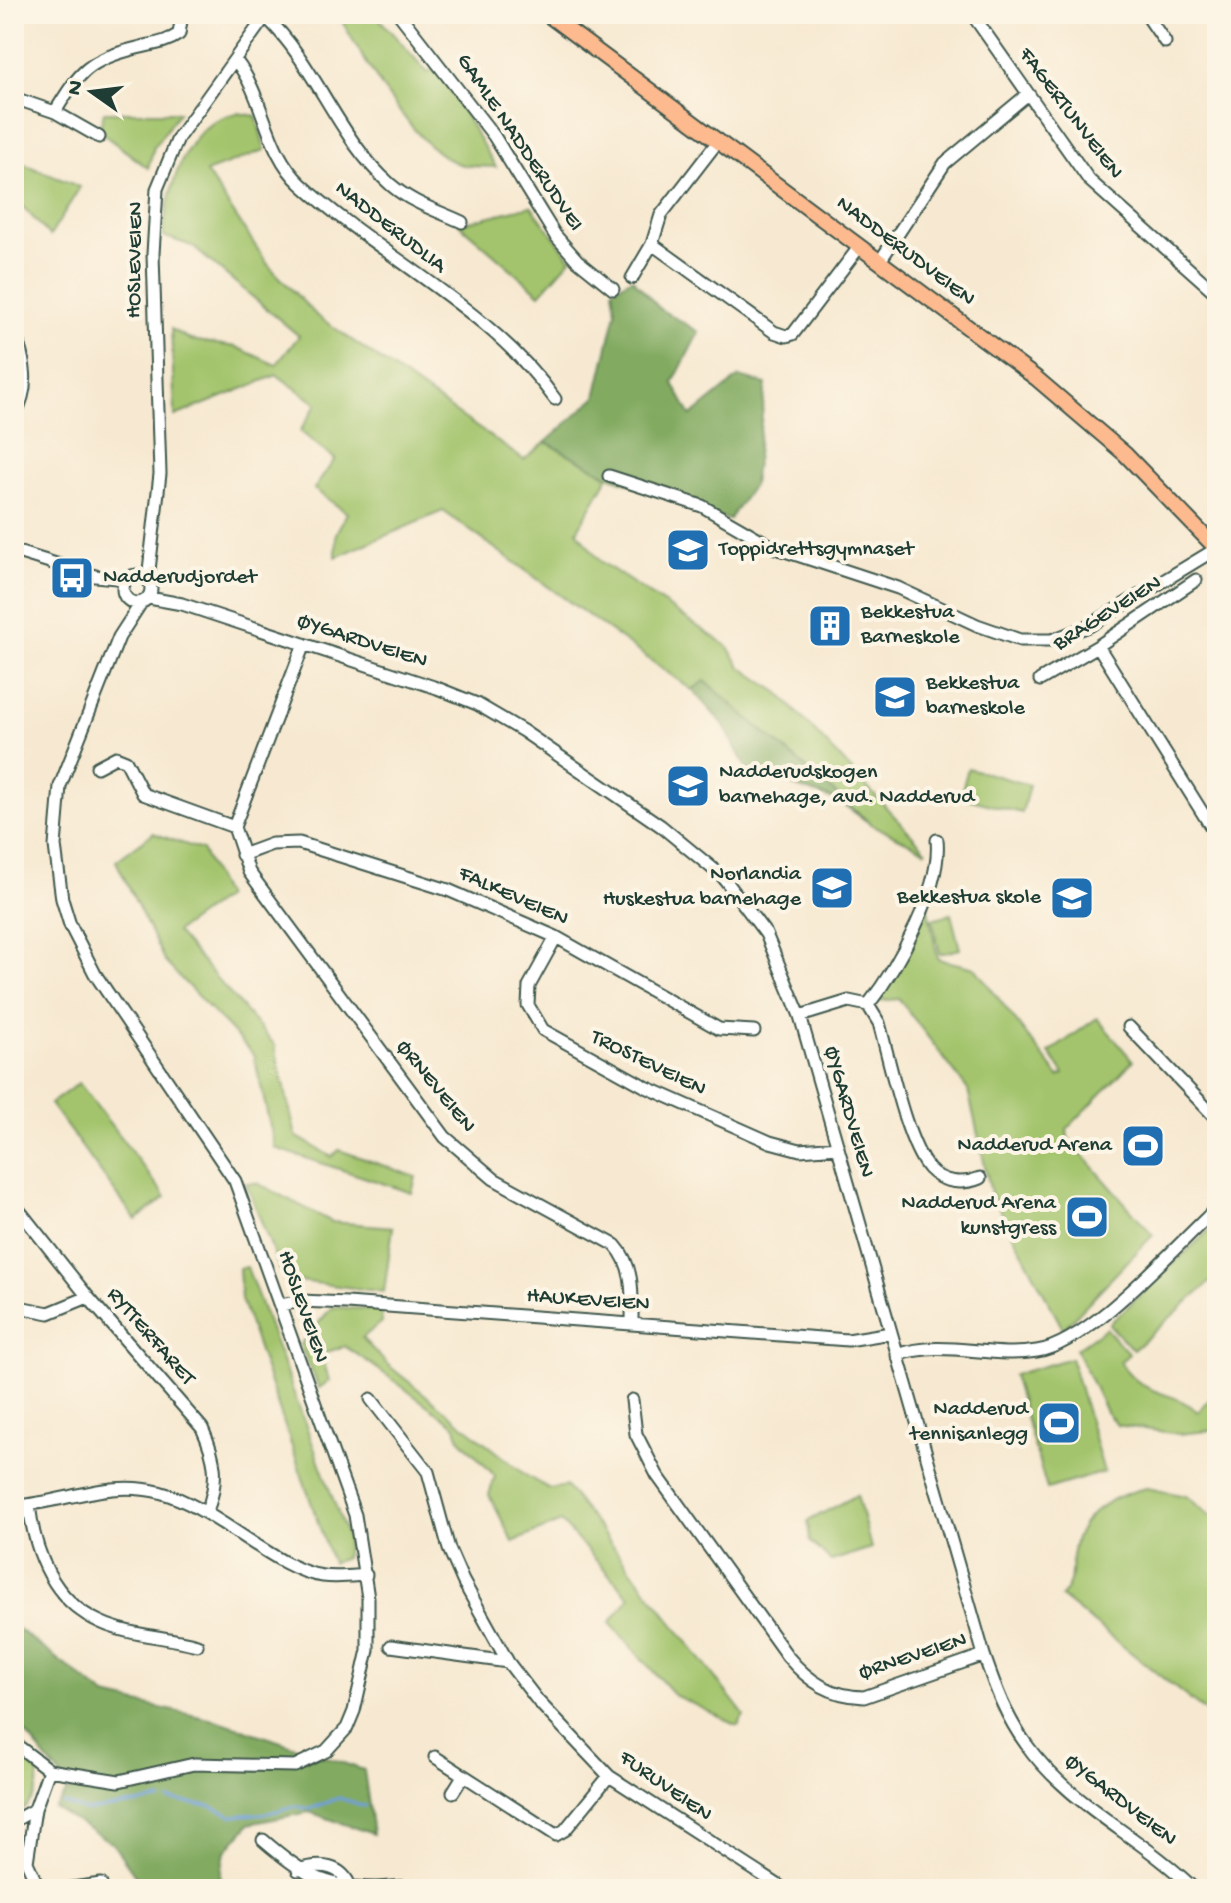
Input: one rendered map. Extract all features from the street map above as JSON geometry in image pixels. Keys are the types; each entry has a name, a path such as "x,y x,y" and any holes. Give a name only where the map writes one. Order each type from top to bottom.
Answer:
{"main road":[{"name":"NADDERUDVEIEN","path":"547,14 880,261 1097,429 1217,549"}],"street":[{"path":"55,112 80,71 130,49 169,41 179,34 182,14"},
{"name":"GAMLE NADDERUDVEI","path":"399,14 494,136 555,235 577,260 613,289"},
{"name":"FAGERTUNVEIEN","path":"972,14 1089,180 1217,294"},
{"path":"1146,14 1165,42"},
{"path":"266,15 305,65 345,133 378,172 410,199 462,222"},
{"name":"HOSLEVEIEN","path":"119,637 145,600 160,463 153,254 157,189 178,138 266,15"},
{"name":"NADDERUDLIA","path":"236,61 275,149 299,182 485,328 521,359 555,399"},
{"path":"880,261 945,163 1028,94"},
{"path":"14,98 55,112 99,137"},
{"path":"632,278 652,244 661,215 719,140"},
{"path":"652,244 774,332 786,336 793,334 860,246"},
{"path":"14,331 26,372 21,404 14,416"},
{"path":"609,476 702,506 773,547 888,584 977,625 1020,640 1052,640 1089,626 1217,549"},
{"name":"HOSLEVEIEN","path":"14,1743 49,1770 119,1781 194,1764 295,1766 326,1751 347,1728 364,1677 370,1623 366,1575 355,1515 235,1181 95,974 70,925 62,899 55,846 60,786 119,637 128,586 153,539"},
{"path":"14,551 128,586 149,582"},
{"name":"BRAGEVEIEN","path":"1040,680 1098,646 1196,580"},
{"name":"ØYGARDVEIEN","path":"149,582 180,603"},
{"name":"ØYGARDVEIEN","path":"128,586 145,600 180,603 477,704 686,844 723,877 755,917 775,952 800,1016 984,1655 1004,1708 1038,1759 1071,1793 1156,1854 1194,1889"},
{"path":"97,767 116,757 126,761 143,794 234,827 304,644"},
{"path":"1098,646 1217,836"},
{"name":"ØRNEVEIEN","path":"234,827 242,855 266,897 445,1137 494,1179 615,1245 624,1255 632,1287 632,1324"},
{"path":"868,1005 911,935 932,875 937,840"},
{"name":"FALKEVEIEN","path":"242,855 283,842 320,848 448,890 556,937 719,1029 754,1031"},
{"name":"TROSTEVEIEN","path":"556,937 529,986 528,1005 543,1030 646,1087 770,1142 800,1150 838,1147"},
{"path":"800,1016 849,1001 868,1005 879,1023 916,1150 929,1170 940,1178 957,1182 980,1178"},
{"path":"1129,1027 1217,1119"},
{"name":"RYTTERFARET","path":"14,1204 88,1297 202,1428 214,1453 217,1477 207,1511"},
{"path":"897,1355 929,1346 1039,1351 1076,1337 1217,1208"},
{"path":"14,1306 49,1313 88,1297"},
{"name":"HAUKEVEIEN","path":"281,1305 301,1301 347,1303 848,1340 891,1333"},
{"name":"FURUVEIEN","path":"371,1399 428,1472 449,1549 508,1662 538,1701 609,1776 784,1889"},
{"name":"ØRNEVEIEN","path":"632,1400 636,1434 657,1475 788,1657 814,1683 849,1696 864,1697 984,1655"},
{"path":"14,1506 73,1493 133,1487 160,1492 207,1511 299,1568 321,1576 366,1575"},
{"path":"29,1505 43,1567 74,1605 100,1622 197,1645"},
{"path":"391,1646 508,1662"},
{"path":"435,1757 556,1835 565,1830 609,1776"},
{"path":"39,1889 27,1862 35,1809 49,1770"},
{"path":"453,1792 463,1776"},
{"path":"14,1821 35,1809"},
{"path":"263,1840 298,1870 352,1888 397,1884 417,1889"},
{"path":"65,1889 101,1884"}],"green space":[{"path":"338,14 375,14 428,73 436,67 496,167 459,164 425,141 390,99"},
{"path":"104,112 179,112 154,147 148,168 99,131"},
{"path":"238,113 256,116 265,150 206,172 269,266 316,315 524,460 546,442 609,476 577,531 600,561 727,646 741,667 779,693 927,851 872,825 705,681 692,690 443,511 336,557 336,533 347,513 314,489 335,459 300,431 317,404 277,375 175,416 171,329 191,340 236,347 276,365 299,336 192,246 163,236 169,198 182,160 192,143 204,129 219,119"},
{"path":"14,160 80,187 50,236 14,197"},
{"path":"531,206 571,259 540,294 459,224"},
{"path":"632,278 660,309 699,332 673,383 691,416 739,377 766,384 753,485 729,520 609,476 546,442 596,397 616,312 613,289"},
{"path":"705,681 872,825 838,801 748,771 723,724 692,690"},
{"path":"968,768 1029,785 1022,813 960,797"},
{"path":"153,833 202,850 225,897 176,932 274,1044 296,1136 332,1157 339,1150 416,1177 412,1193 275,1148 254,1055 165,962 116,861"},
{"path":"927,905 938,959 975,968 1059,1077 1064,1074 1049,1053 1097,1018 1133,1061 1067,1129 1068,1138 1153,1235 1063,1329 991,1193 968,1090 899,999 875,1001"},
{"path":"951,914 960,949 940,954 932,919"},
{"path":"79,1083 166,1197 136,1220 50,1104"},
{"path":"246,1183 257,1183 332,1222 393,1227 384,1292 284,1279"},
{"path":"1217,1223 1217,1276 1133,1350 1109,1324"},
{"path":"247,1267 348,1539 345,1558 332,1563 241,1299 239,1269"},
{"path":"332,1307 381,1310 382,1322 362,1338 388,1365 527,1476 550,1489 566,1486 744,1715 738,1726 674,1695 610,1623 630,1597 561,1522 513,1542 489,1495 495,1476 459,1438 456,1426 344,1346 322,1354 329,1381 319,1388 300,1345"},
{"path":"1106,1328 1129,1354 1120,1362 1140,1383 1188,1404 1198,1412 1217,1391 1217,1430 1179,1434 1117,1425 1106,1412 1076,1349"},
{"name":"Nadderud tennisanlegg","path":"1071,1358 1104,1472 1047,1489 1013,1375"},
{"path":"1147,1488 1186,1496 1217,1521 1217,1721 1061,1597 1070,1582 1075,1541 1088,1518 1108,1502"},
{"path":"857,1495 871,1548 831,1561 810,1541 808,1521"},
{"path":"14,1626 106,1696 219,1721 364,1770 373,1834 309,1812 249,1824 225,1852 220,1878 233,1889 145,1889 112,1843 54,1808 70,1788 14,1719"},
{"path":"21,1760 39,1771 38,1779 30,1802 14,1814 14,1768"}],"waterway":[{"path":"14,1793 23,1792"},
{"path":"169,1800 210,1806 232,1816 269,1813 295,1806 310,1809 339,1798 365,1806"},
{"path":"62,1803 86,1811 161,1800"}],"place":[{"name":"Toppidrettsgymnaset","path":"688,550"},
{"name":"Nadderudjordet","path":"72,578"},
{"name":"Bekkestua Barneskole","path":"830,626"},
{"name":"Bekkestua barneskole","path":"895,697"},
{"name":"Nadderudskogen barnehage, avd. Nadderud","path":"688,786"},
{"name":"Norlandia Huskestua barnehage","path":"832,888"},
{"name":"Bekkestua skole","path":"1072,898"},
{"name":"Nadderud Arena","path":"1143,1146"},
{"name":"Nadderud Arena kunstgress","path":"1087,1217"},
{"name":"Nadderud tennisanlegg","path":"1059,1423"}]}
